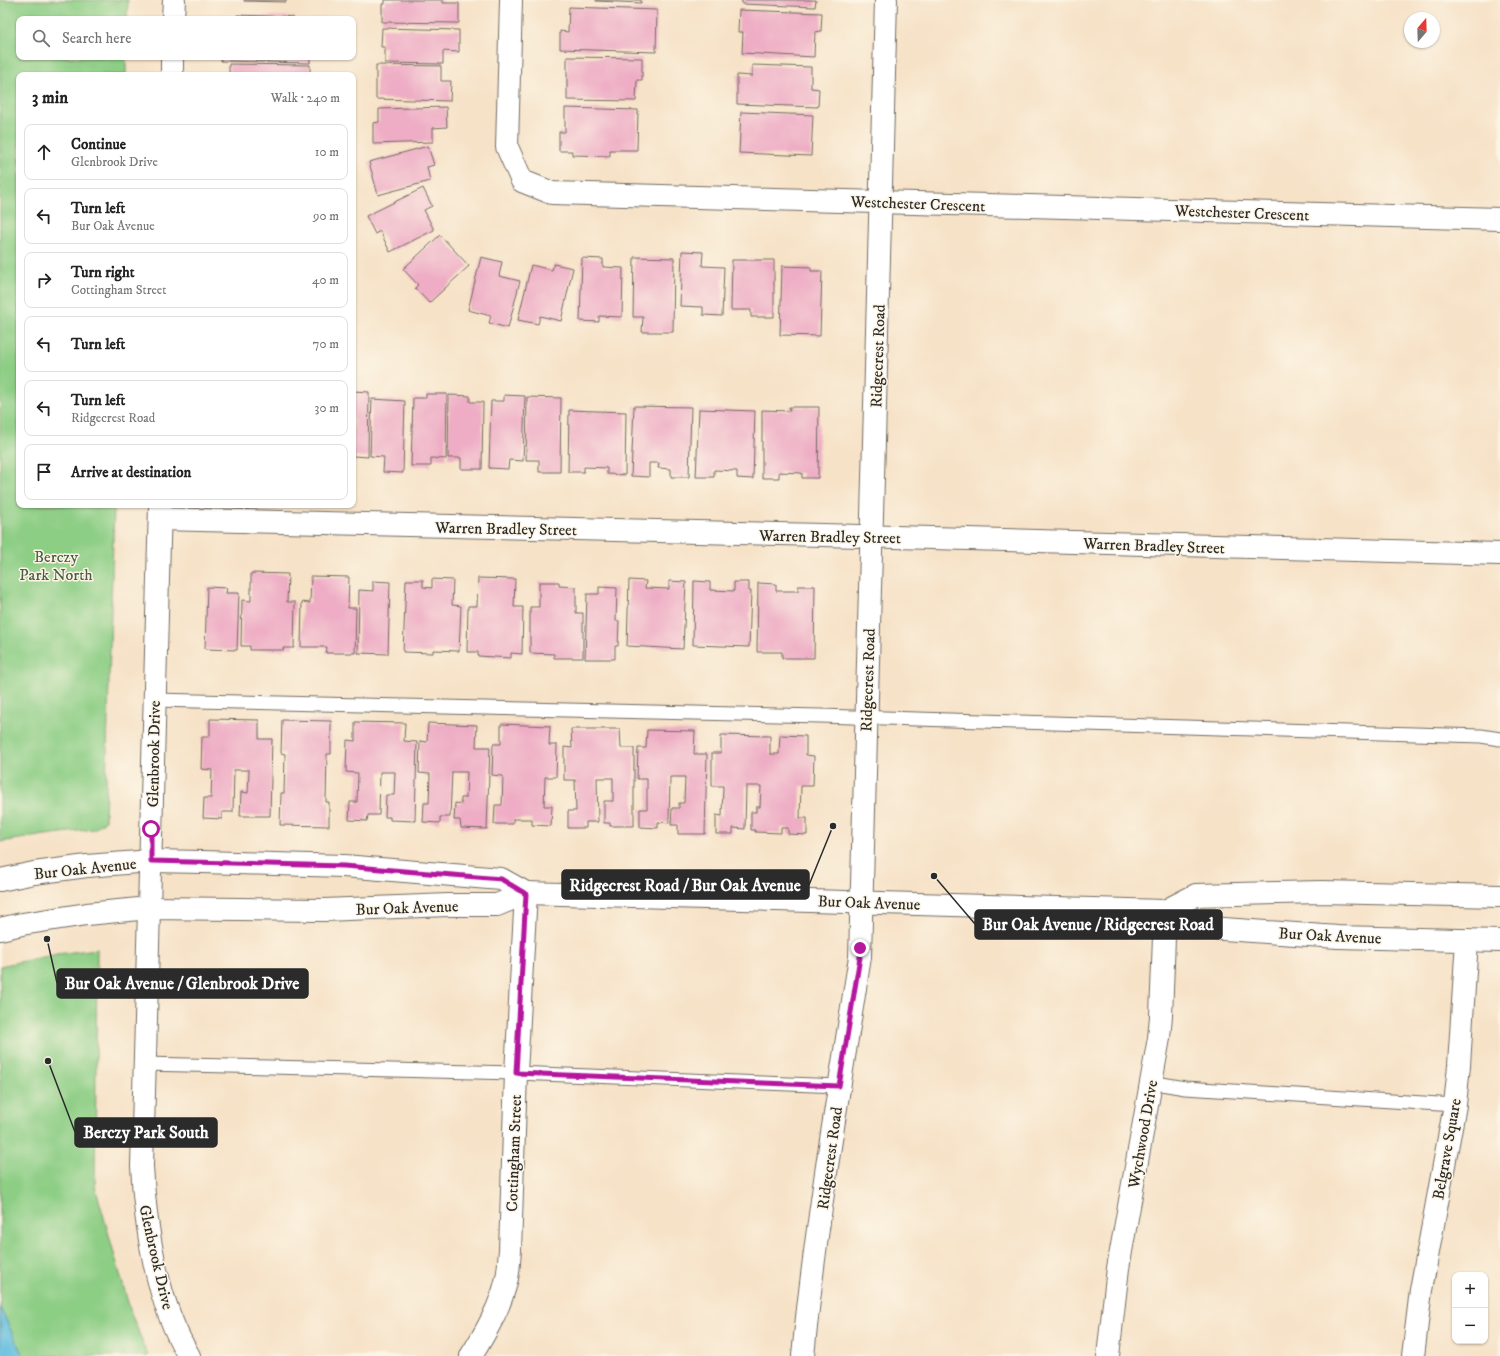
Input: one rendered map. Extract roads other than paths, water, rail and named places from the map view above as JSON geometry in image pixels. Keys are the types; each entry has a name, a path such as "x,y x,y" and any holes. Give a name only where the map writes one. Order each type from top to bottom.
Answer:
{"street":[{"path":"173,16 174,0"},
{"name":"Westchester Crescent","path":"511,0 507,147 522,181 552,193 1500,219"},
{"name":"Ridgecrest Road","path":"803,1356 809,1296 839,1086 860,957 886,0"},
{"path":"172,60 172,72"},
{"name":"Warren Bradley Street","path":"160,512 872,537 1500,554"},
{"name":"Glenbrook Drive","path":"160,512 142,1166 145,1215 161,1287 171,1318 189,1356"},
{"name":"Bur Oak Avenue","path":"0,880 34,873 87,866 151,861 344,866 501,879 526,894"},
{"name":"Bur Oak Avenue","path":"1165,911 1196,895 1322,892 1500,896"},
{"name":"Bur Oak Avenue","path":"0,929 87,914 150,908 324,910 448,905 497,905 526,894 1165,911 1195,927 1338,937 1500,941"},
{"name":"Cottingham Street","path":"471,1356 485,1335 498,1305 507,1278 510,1250 516,1073 526,894"},
{"name":"Wychwood Drive","path":"1108,1356 1118,1268 1161,1016 1165,911"},
{"name":"Belgrave Square","path":"1413,1356 1421,1290 1455,1105 1467,940"}],"lane":[{"path":"154,700 866,717 1481,736 1500,739"},
{"path":"144,1064 516,1073 839,1086"},
{"path":"1150,1082 1185,1088 1455,1105"}],"water":[{"path":"0,1307 23,1356 0,1356"}],"place":[{"name":"Ridgecrest Road / Bur Oak Avenue","path":"833,826"},
{"name":"Bur Oak Avenue / Ridgecrest Road","path":"934,876"},
{"name":"Bur Oak Avenue / Glenbrook Drive","path":"47,939"},
{"name":"Berczy Park South","path":"48,1061"}],"park label":[{"name":"Berczy Park North","path":"56,565"}]}
